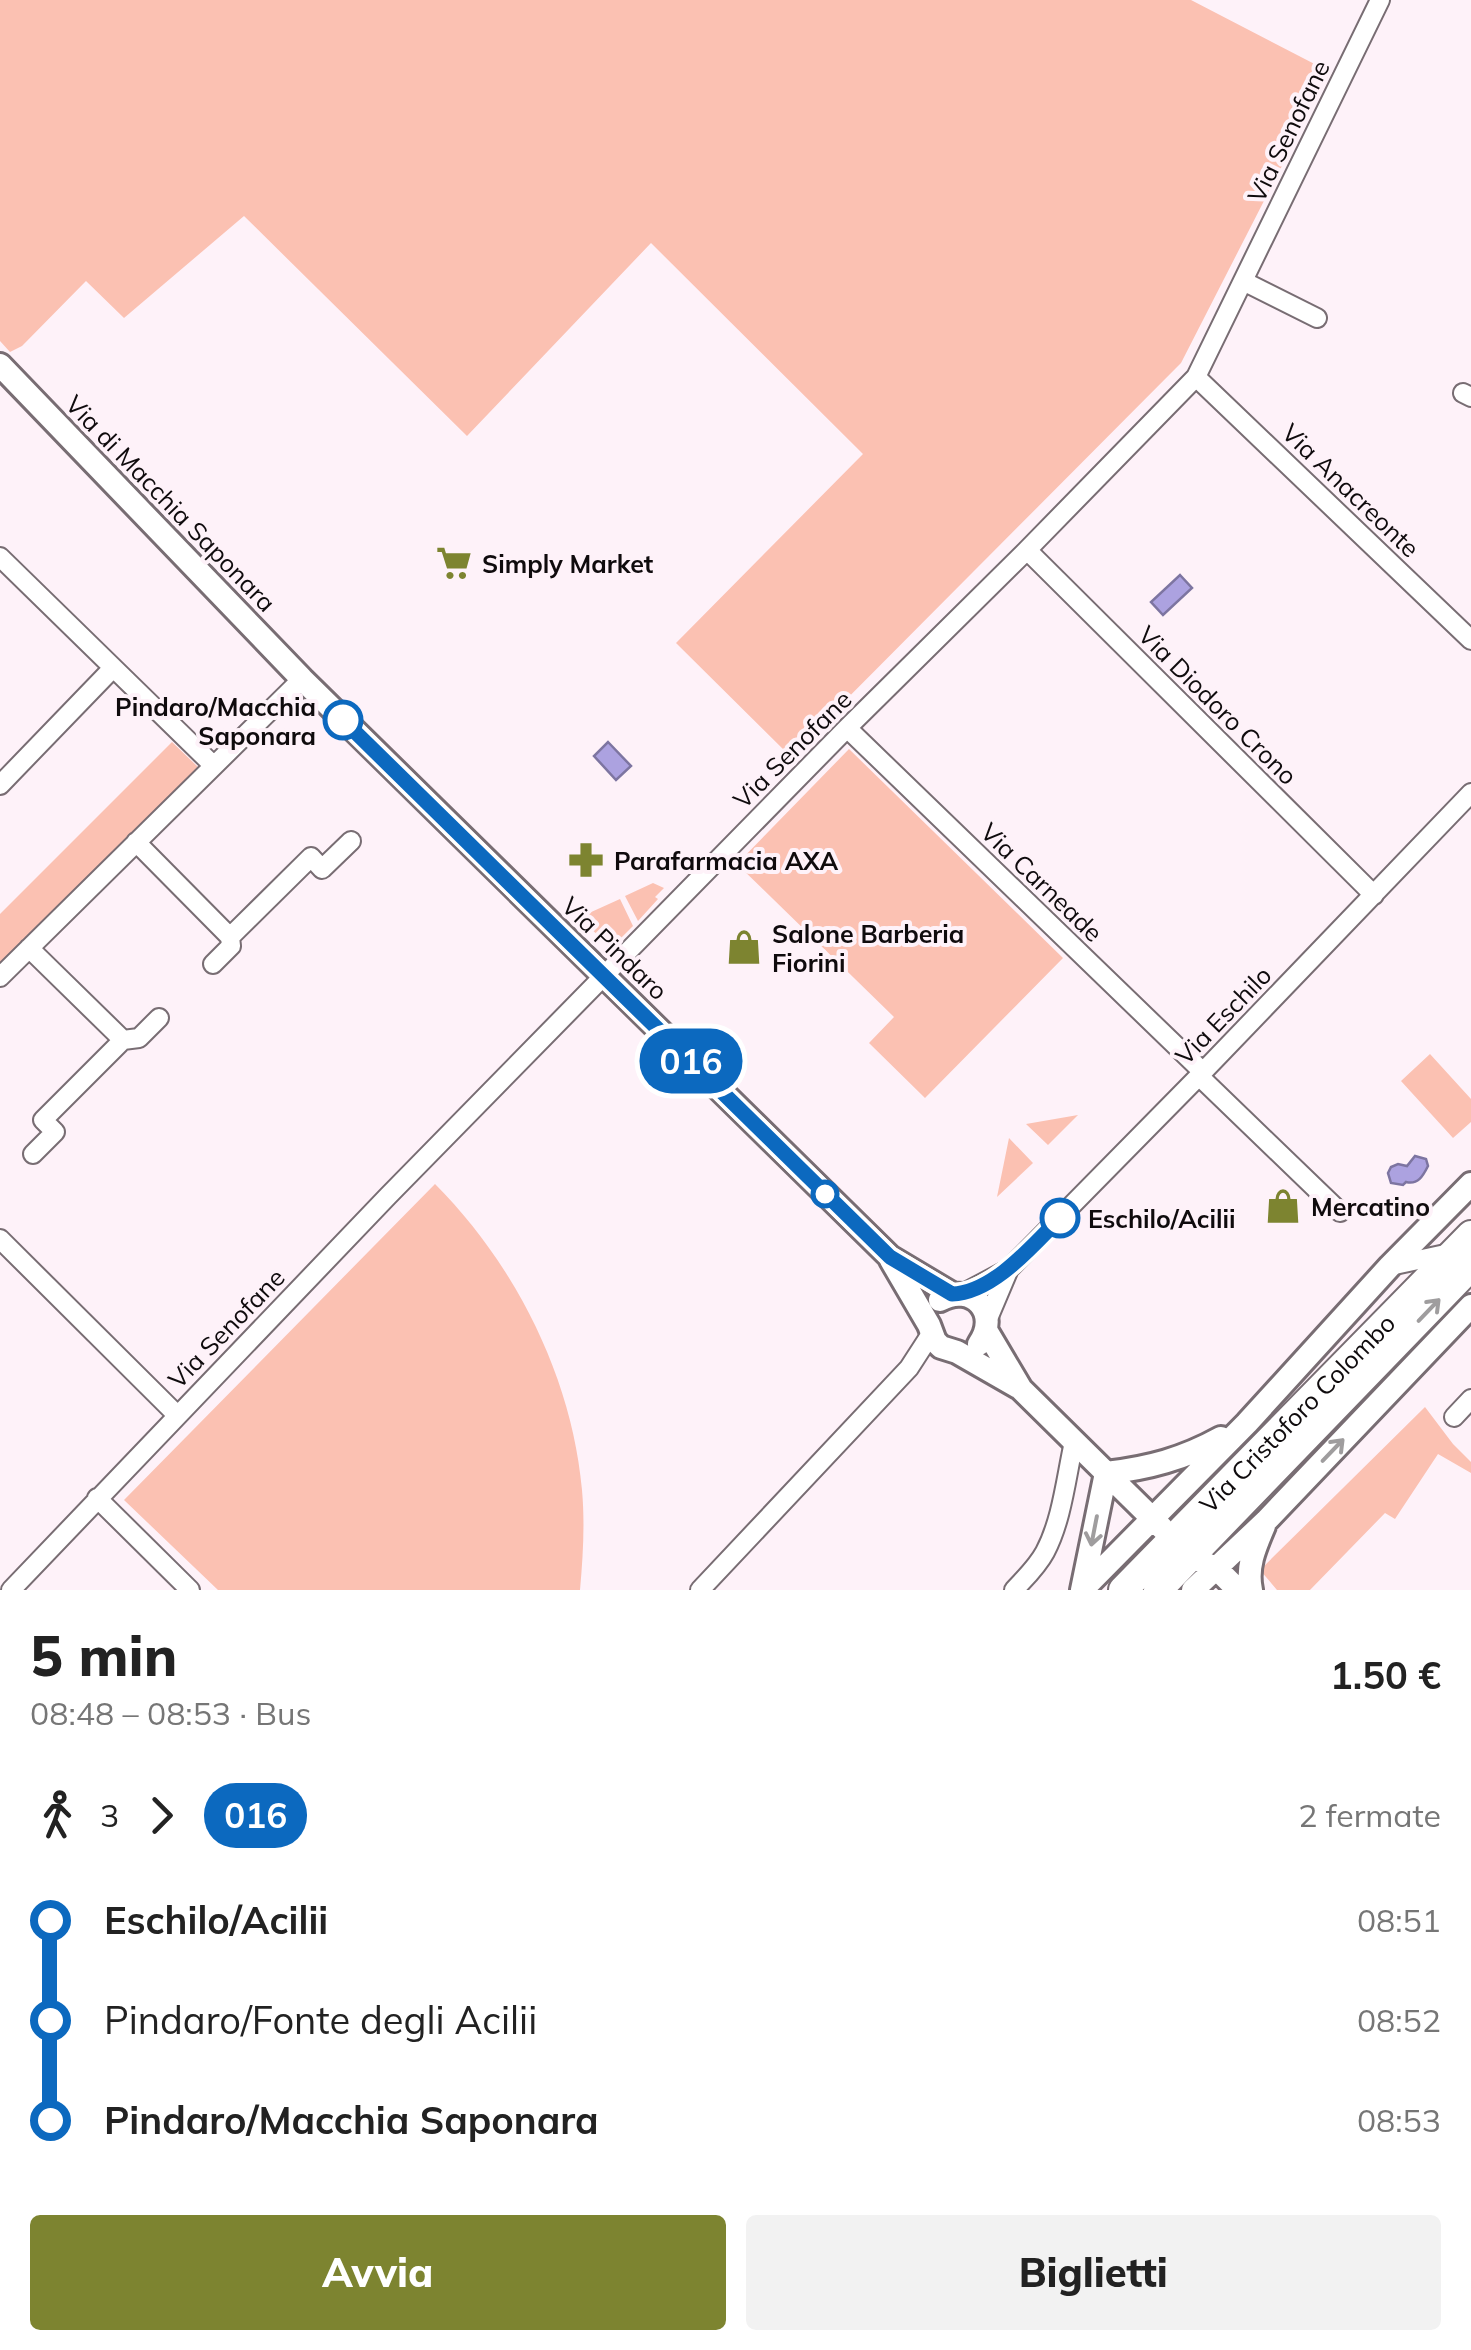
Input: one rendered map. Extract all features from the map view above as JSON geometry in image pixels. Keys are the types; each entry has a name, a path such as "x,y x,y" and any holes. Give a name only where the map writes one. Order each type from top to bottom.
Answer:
{"main road":[{"name":"Via Cristoforo Colombo","path":"1158,1590 1466,1251"},
{"name":"Via Cristoforo Colombo","path":"1123,1590 1193,1555"}],"street":[{"name":"Via Senofane","path":"10,1590 603,976 1196,377 1380,0"},
{"path":"1243,282 1316,318"},
{"name":"Via di Macchia Saponara","path":"0,365 302,679"},
{"name":"Via Anacreonte","path":"1196,377 1471,640"},
{"name":"Via Diodoro Crono","path":"1027,550 1374,895"},
{"path":"0,557 212,765"},
{"path":"0,785 113,668"},
{"path":"0,976 302,679"},
{"name":"Via Pindaro","path":"302,679 890,1257"},
{"name":"Via Carneade","path":"847,728 1340,1212"},
{"name":"Via Eschilo","path":"1009,1269 1471,793"},
{"path":"230,937 311,857 322,869 351,841"},
{"path":"136,842 230,937 231,946 213,964"},
{"path":"29,948 123,1040"},
{"path":"33,1154 55,1132 43,1120 123,1040 139,1038 159,1018"},
{"name":"Via Cristoforo Colombo","path":"1082,1590 1247,1423 1390,1266 1471,1184"},
{"path":"0,1239 178,1415"},
{"path":"1390,1266 1466,1251"},
{"path":"890,1257 980,1304 987,1326 1021,1389"},
{"path":"890,1257 941,1347 1021,1389 1152,1518 1238,1590"},
{"path":"700,1590 909,1368 930,1330 929,1317 936,1303 1009,1269"},
{"path":"909,1368 977,1346 1009,1269"},
{"name":"Via Cristoforo Colombo","path":"1193,1590 1193,1555 1266,1521 1471,1306"},
{"path":"1454,1417 1471,1398"},
{"name":"Via Cristoforo Colombo","path":"1082,1590 1106,1473 1137,1470 1192,1454 1247,1423"},
{"path":"1014,1590 1047,1547 1074,1442"},
{"path":"97,1498 190,1590"},
{"path":"1252,1590 1252,1560 1266,1521"}],"shaded area":[{"path":"0,0 1191,0 1330,72 1181,363 790,756 676,643 863,454 651,243 467,436 244,216 124,318 86,281 22,346 10,352 0,341"},
{"path":"1180,575 1192,588 1163,615 1151,602"},
{"path":"172,742 198,767 0,965 0,914"},
{"path":"608,742 631,766 616,780 594,756"},
{"path":"849,749 1063,958 925,1098 869,1043 894,1017 737,864"},
{"path":"653,883 664,888 638,921 625,896"},
{"path":"620,899 633,926 612,947 578,918"},
{"path":"1430,1054 1471,1099 1471,1122 1453,1138 1401,1081"},
{"path":"1078,1115 1048,1145 1026,1124"},
{"path":"1009,1138 1033,1163 997,1197"},
{"path":"1415,1156 1426,1159 1428,1166 1422,1176 1403,1185 1391,1183 1391,1167 1407,1166"},
{"path":"435,1184 464,1215 514,1286 552,1365 566,1406 582,1490 580,1590 218,1590 124,1500"},
{"path":"1425,1407 1471,1462 1471,1473 1438,1454 1395,1519 1385,1513 1310,1590 1277,1590 1260,1570"}],"bus line":[{"name":"016","path":"343,720 890,1257 952,1294 962,1294 1009,1269 1060,1218"}],"place":[{"name":"Simply Market","path":"454,563"},
{"name":"Pindaro/Macchia Saponara","path":"343,720"},
{"name":"Parafarmacia AXA","path":"586,860"},
{"name":"Salone Barberia Fiorini","path":"744,947"},
{"name":"Mercatino","path":"1283,1206"},
{"name":"Eschilo/Acilii","path":"1060,1218"}]}
